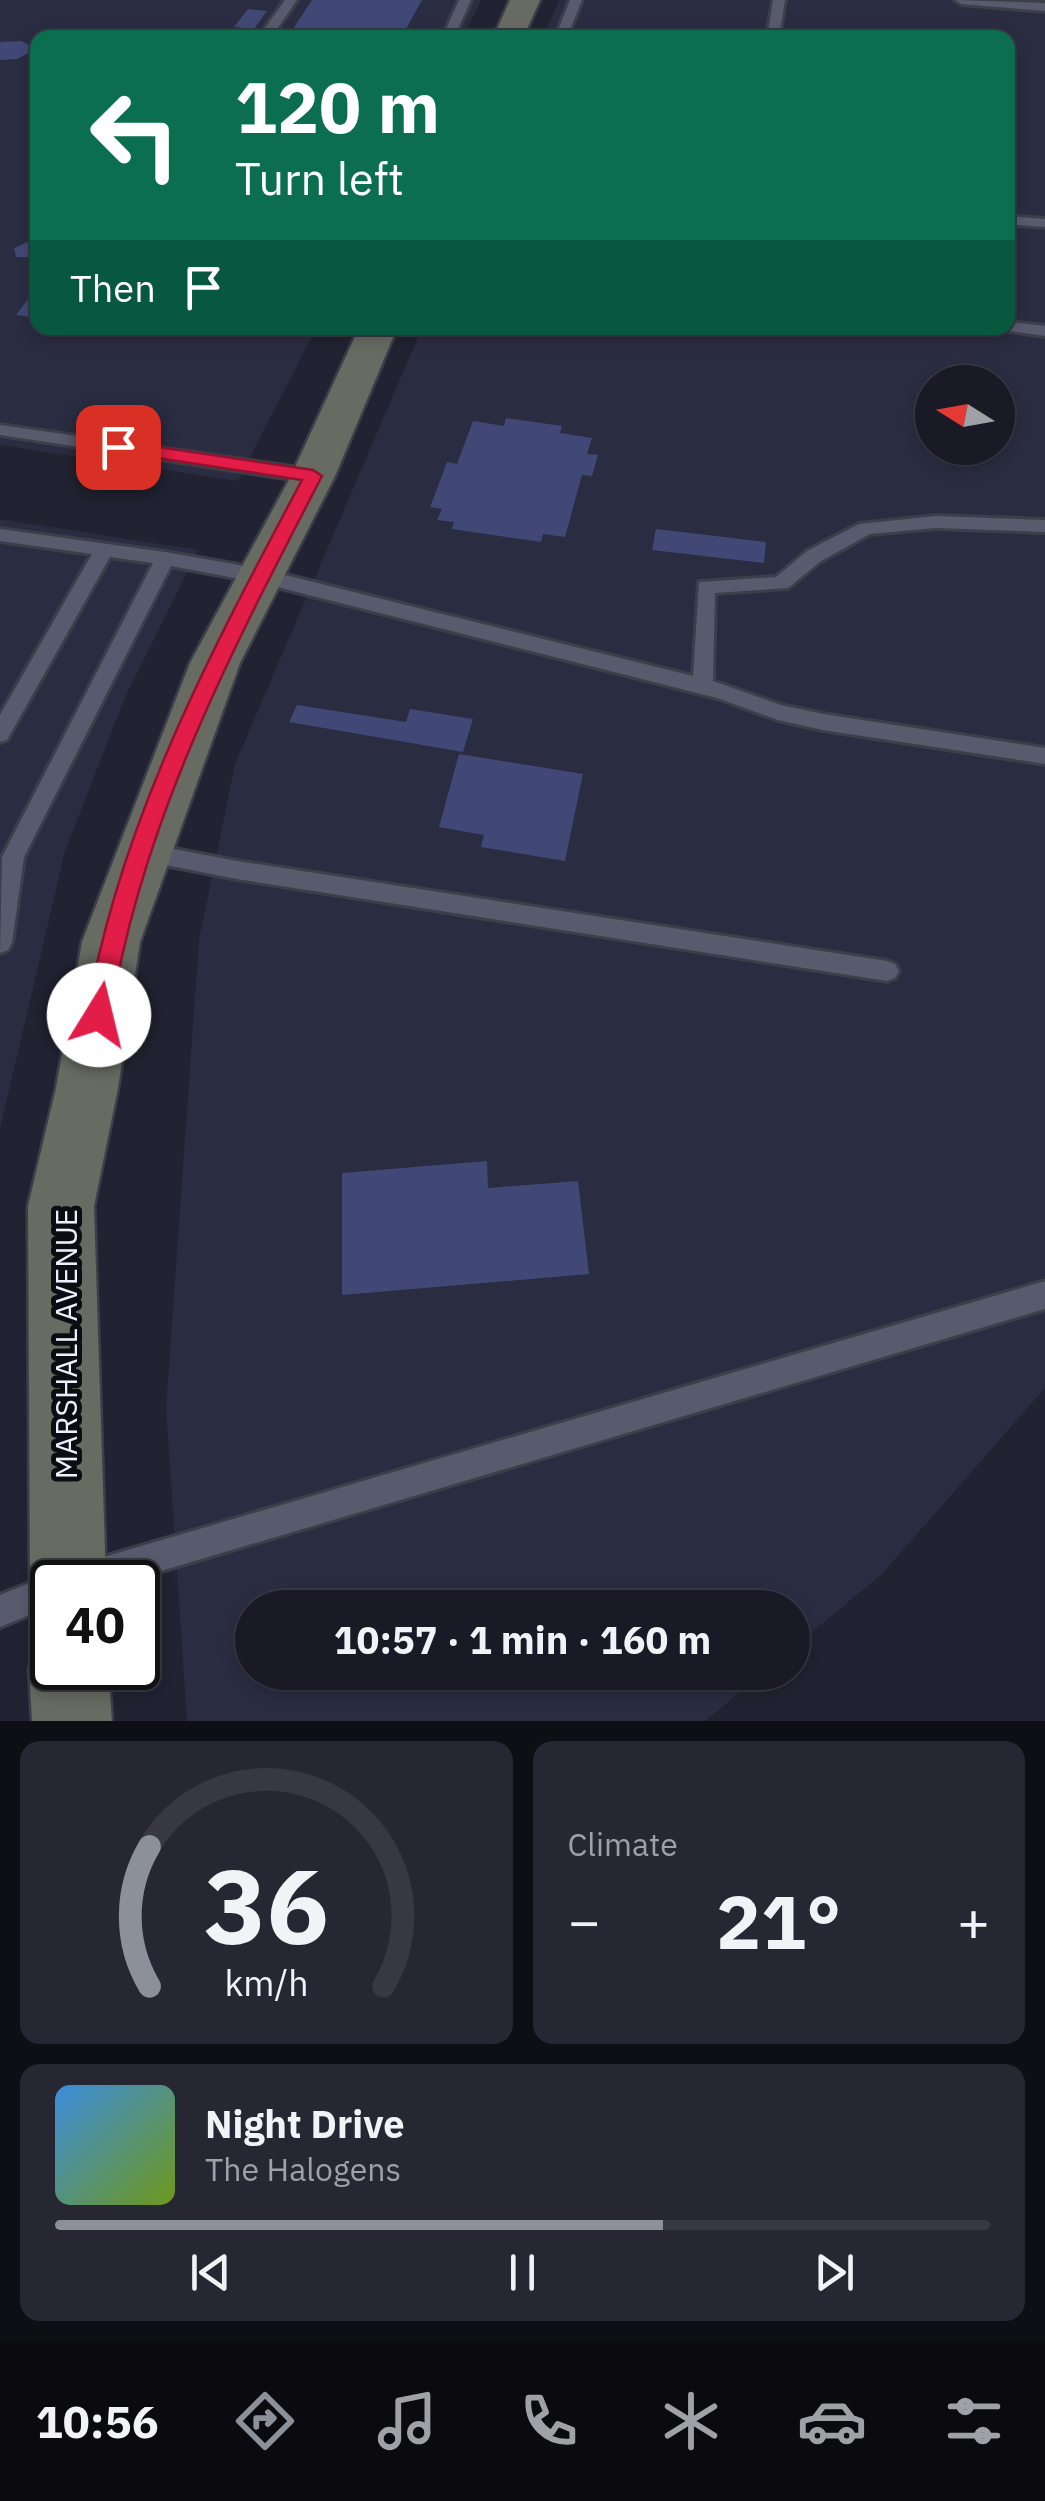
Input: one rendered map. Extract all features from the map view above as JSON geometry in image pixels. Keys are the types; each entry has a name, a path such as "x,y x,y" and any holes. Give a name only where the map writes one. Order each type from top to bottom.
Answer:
{"street":[{"path":"512,30 525,0"},
{"name":"MARSHALL AVENUE","path":"69,1560 61,1206 87,1088 110,942 215,663 313,476 375,335"},
{"path":"70,1690 72,1721"}],"lane":[{"path":"270,30 291,0"},
{"path":"452,30 465,0"},
{"path":"564,30 576,0"},
{"path":"774,30 779,0"},
{"path":"961,0 1045,7"},
{"path":"1015,221 1045,223"},
{"path":"1015,328 1045,330"},
{"path":"0,430 313,476"},
{"path":"704,687 706,587 781,583 814,556 866,528 936,522 1045,526"},
{"path":"0,534 261,576 704,687 778,712 1045,756"},
{"path":"0,734 104,550"},
{"path":"0,944 13,857 165,558"},
{"path":"143,852 257,874 888,971"},
{"path":"144,1560 1045,1294"},
{"path":"0,1612 30,1599"}],"shaded area":[{"path":"0,0 481,0 466,30 30,30 30,335 312,335 238,481 0,445"},
{"path":"559,0 1045,0 1045,1388 882,1574 810,1634 810,1590 235,1590 235,1690 742,1690 705,1721 187,1721 166,1408 199,940 235,764 419,335 1015,335 1015,30 546,30"},
{"path":"0,519 198,550 126,695 65,851 0,1129"}],"building":[{"path":"312,0 422,0 405,30 292,30"},
{"path":"248,9 267,11 254,29 234,27"},
{"path":"21,41 30,46 30,52 17,59 0,60 0,42"},
{"path":"30,241 30,257 16,257 14,248"},
{"path":"30,297 30,317 16,315"},
{"path":"506,418 562,426 560,433 592,438 587,454 598,455 592,476 582,475 565,537 543,534 541,542 452,529 454,522 437,520 442,509 430,507 447,462 457,464 473,421 504,426"},
{"path":"656,529 766,542 764,563 652,550"},
{"path":"297,705 406,722 410,709 473,719 463,752 289,722"},
{"path":"459,754 583,774 565,861 481,847 484,835 439,827"},
{"path":"487,1161 488,1188 578,1181 589,1274 342,1295 342,1173"}],"route":[{"path":"99,1015 110,942 215,663 313,476 118,447"}]}
